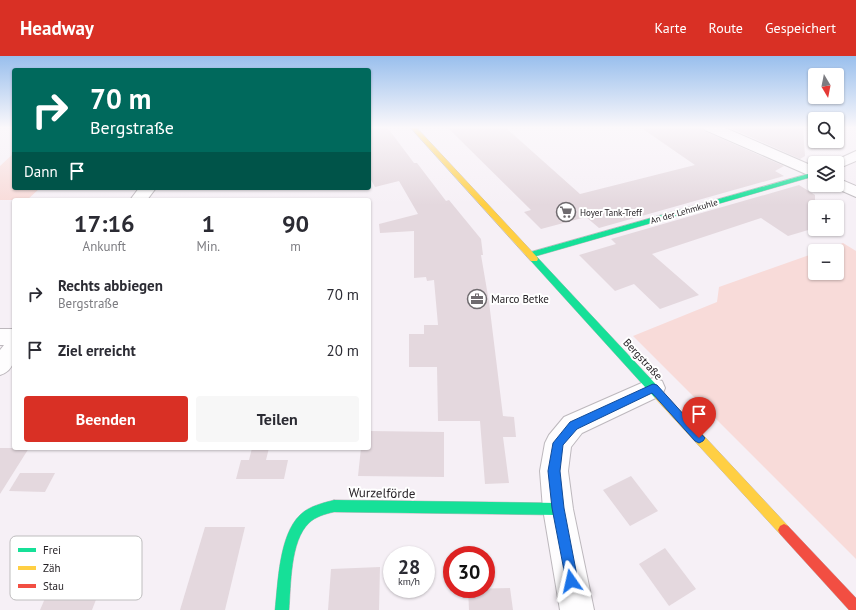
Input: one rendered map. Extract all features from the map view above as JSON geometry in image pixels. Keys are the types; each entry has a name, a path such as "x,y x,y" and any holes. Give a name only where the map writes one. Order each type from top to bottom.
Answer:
{"main road":[{"name":"Bergstraße","path":"435,153 856,608"},
{"name":"An der Lehmkuhle","path":"530,255 808,175"},
{"name":"Wurzelförde","path":"282,610 293,542 299,525 312,513 334,506 558,508"}],"street":[{"path":"768,153 808,170"},
{"path":"844,161 856,155"},
{"path":"844,186 856,192"},
{"path":"140,198 146,190"},
{"path":"0,336 12,337"},
{"path":"0,366 12,351"},
{"path":"577,610 558,508 554,471 558,443 573,425 653,388"}],"shaded area":[{"path":"12,155 12,190 38,190 29,198 0,200 0,166"},
{"path":"843,243 856,251 856,559 633,336 717,302 719,287 808,255 808,280 844,280 844,244 840,244"}],"building":[{"path":"371,153 406,153 414,163 417,163 446,201 449,200 481,239 483,255 481,255 489,302 503,416 514,417 516,437 503,437 509,483 485,484 480,421 438,421 437,367 409,367 409,334 424,334 424,325 438,325 434,280 427,281 426,277 414,278 414,231 380,233 379,224 418,214 399,181 375,187 371,180"},
{"path":"473,153 534,153 580,194 695,165 677,153 754,153 784,166 775,171 784,176 599,228 586,217 541,229 524,212 531,210"},
{"path":"786,153 805,153 805,156 800,159"},
{"path":"799,185 815,195 815,200 808,200 808,230 788,236 761,218 652,254 699,295 660,309 634,284 615,291 579,255 616,244 611,239"},
{"path":"371,431 444,432 444,477 358,476 361,450 371,450"},
{"path":"0,448 28,450 0,494"},
{"path":"252,450 268,450 266,460 288,460 284,479 236,479 241,460 249,460"},
{"path":"20,473 55,473 45,492 9,491"},
{"path":"631,476 658,511 630,526 603,490"},
{"path":"205,527 245,527 225,610 180,610"},
{"path":"665,548 696,589 669,606 639,564"},
{"path":"380,567 379,610 328,610 331,569"},
{"path":"495,588 510,588 513,610 469,610 468,598 495,598"},
{"path":"44,600 96,600 92,610 40,610"}],"traffic: fast":[{"path":"530,255 808,176"},
{"path":"534,259 659,395"},
{"path":"282,610 285,576 293,538 297,528 303,520 317,511 334,506 558,509"}],"traffic: slow":[{"path":"436,153 534,259"},
{"path":"659,395 784,530"}],"traffic: jam":[{"path":"784,530 856,608"}],"place":[{"name":"Hoyer Tank-Treff","path":"566,212"},
{"name":"Marco Betke","path":"477,299"}],"route":[{"path":"571,581 558,508 554,471 558,443 573,425 653,388 699,438"}]}
